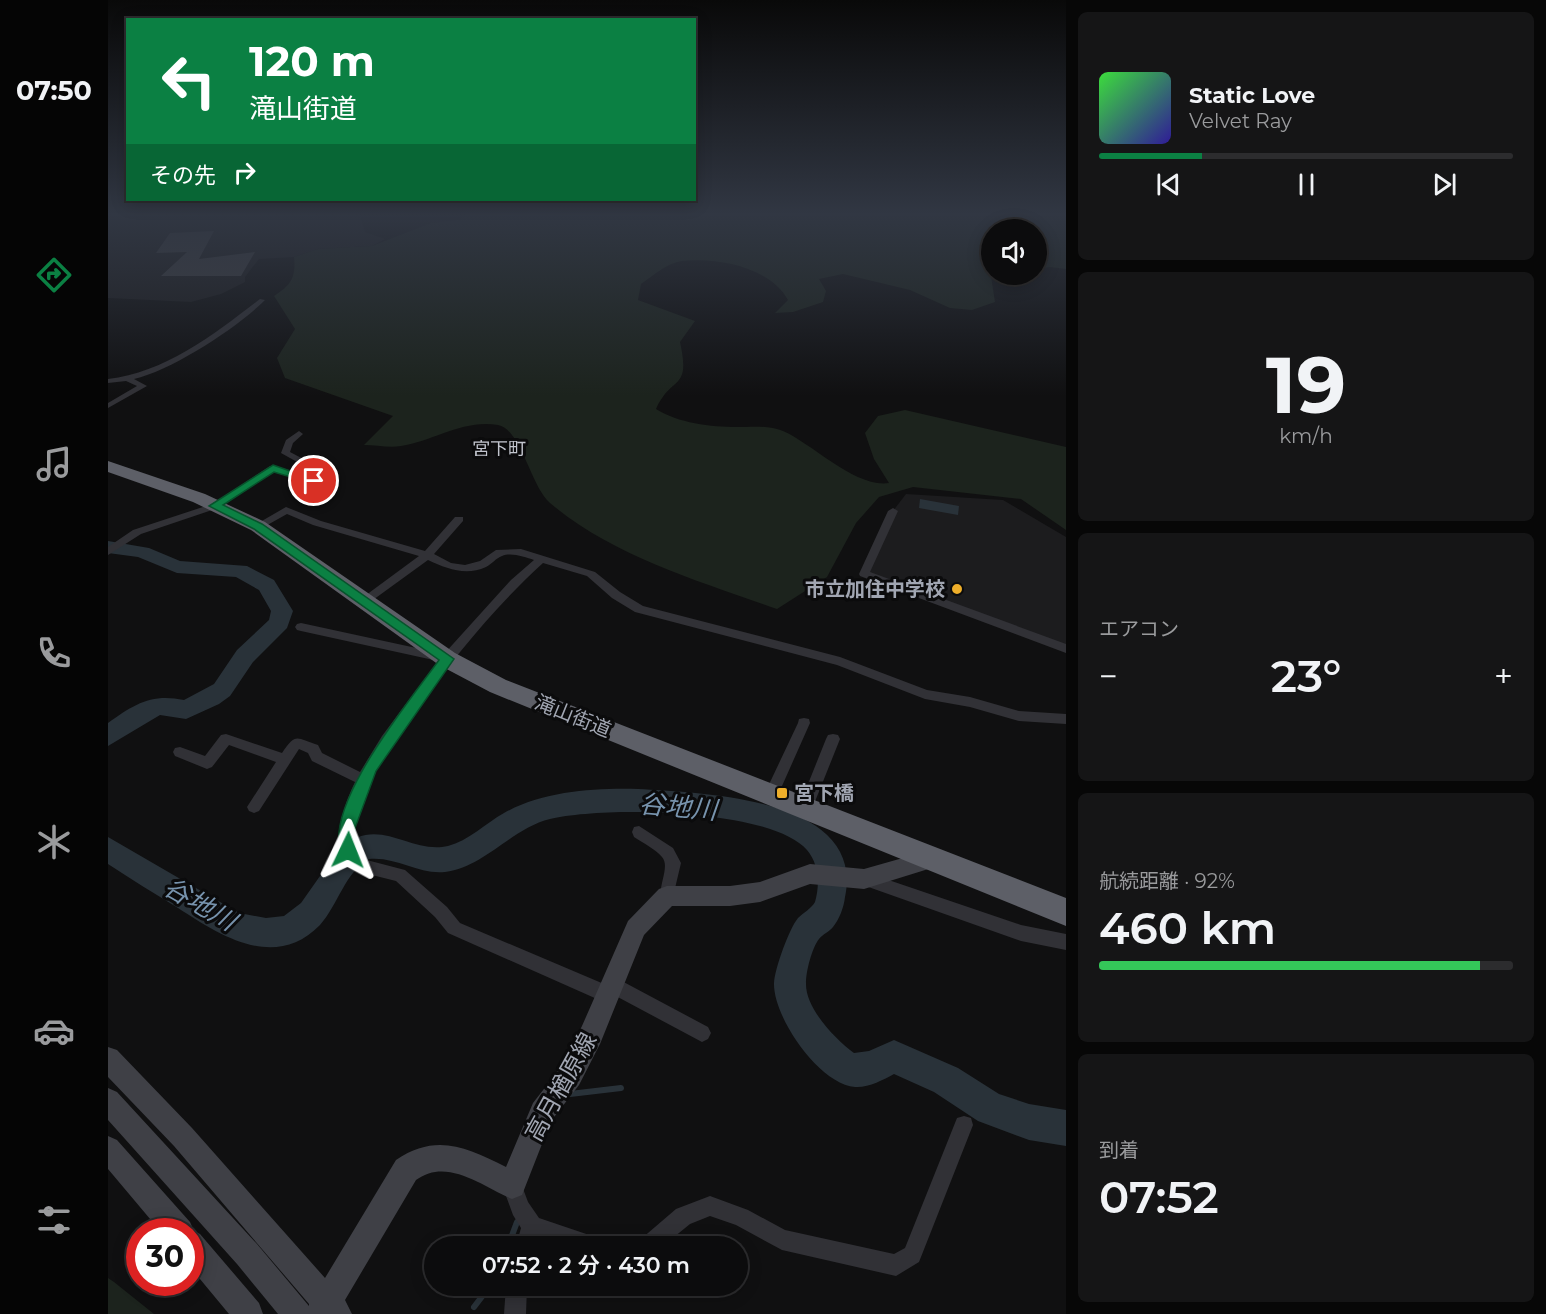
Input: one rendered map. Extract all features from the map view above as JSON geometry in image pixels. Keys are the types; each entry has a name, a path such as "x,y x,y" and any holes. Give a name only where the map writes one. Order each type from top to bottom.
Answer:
{"highway":[{"name":"滝山街道","path":"108,466 151,479 258,526 447,659 498,686 1066,912"}],"main road":[{"path":"662,900 760,892 810,874 864,879 931,859"},
{"name":"高月楢原線","path":"512,1185 542,1112 570,1076 591,1035 636,928 662,900"},
{"path":"108,1059 183,1137 328,1310 406,1170 413,1162 423,1158 455,1159 512,1185"},
{"path":"108,1101 247,1254 297,1314"},
{"path":"108,1149 168,1218"},
{"path":"204,1260 248,1314"}],"street":[{"path":"108,381 142,375 238,319 262,300"},
{"path":"108,406 144,386 127,379"},
{"path":"108,552 137,532 215,506 273,468 314,481 323,473 285,453 289,442 299,434"},
{"path":"258,526 286,510 317,524 427,555 449,566 465,568 483,564 500,552 510,551 542,558 591,574 616,595 639,609 840,661 925,694 970,702 1019,716 1066,719"},
{"path":"893,511 864,574 1066,649"},
{"path":"366,601 427,555 459,519"},
{"path":"542,558 515,583 447,659 384,744 364,780 347,828 350,857 400,876 441,912 454,928 609,990 702,1033"},
{"path":"301,627 447,659"},
{"path":"771,795 804,723"},
{"path":"180,752 207,763 226,739 284,759"},
{"path":"805,809 833,739"},
{"path":"254,807 296,743 313,749 317,757 364,780"},
{"path":"639,832 668,853 673,863 662,900"},
{"path":"864,879 1021,933 1066,942"},
{"path":"660,1236 683,1216 710,1206 741,1217 782,1240 897,1265 912,1255 964,1125"},
{"path":"512,1185 520,1208 532,1226 563,1236"},
{"path":"529,1236 532,1226"},
{"path":"515,1314 517,1296"}],"shaded area":[{"path":"108,273 248,273 245,282 221,294 191,302 108,298"},
{"path":"293,273 656,273 641,284 638,300 695,321 680,342 683,358 681,376 662,398 656,409 674,418 706,425 778,429 795,437 848,472 876,483 889,483 874,459 865,433 878,416 905,410 1066,447 1066,530 1021,499 913,487 879,497 856,523 827,577 777,609 658,566 629,553 575,522 543,495 520,447 506,429 498,425 473,425 401,446 364,445 393,416 285,378 277,358 295,329 274,296 291,280"},
{"path":"758,273 981,273 981,285 992,285 995,302 972,310 950,308 910,290 843,274 819,279 826,291 823,302 793,312 775,313 788,300 780,289"},
{"path":"906,494 1003,500 1066,537 1066,649 864,574 893,511"},
{"path":"920,499 959,506 958,515 919,508"},
{"path":"108,1278 126,1292 126,1296 132,1296 154,1314 108,1314"}],"building":[{"path":"164,273 243,273 241,276 161,276"}],"waterway":[{"name":"谷地川","path":"108,547 142,552 177,567 240,571 267,585 282,611 279,623 245,656 222,690 211,698 186,710 165,705 155,707 132,718 108,736"},
{"name":"谷地川","path":"108,849 233,926 266,933 279,932 302,922 321,900 345,862 357,851 368,847 391,847 423,857 446,859 464,853 522,817 544,809 590,801 662,802 763,816 801,830 816,840 826,854 831,871 830,902 824,915 806,933 794,964 790,984 804,1020 833,1059 844,1067 863,1070 894,1057 946,1080 990,1109 1029,1122 1066,1128"},
{"path":"570,1094 621,1088"},
{"path":"512,1236 517,1222"},
{"path":"474,1307 482,1296"}],"place":[{"name":"市立加住中学校","path":"957,589"},
{"name":"宮下橋","path":"782,793"}],"district":[{"name":"宮下町","path":"499,449"}],"route":[{"path":"314,481 273,468 215,506 258,526 447,659 369,768 347,828 348,850"}]}
